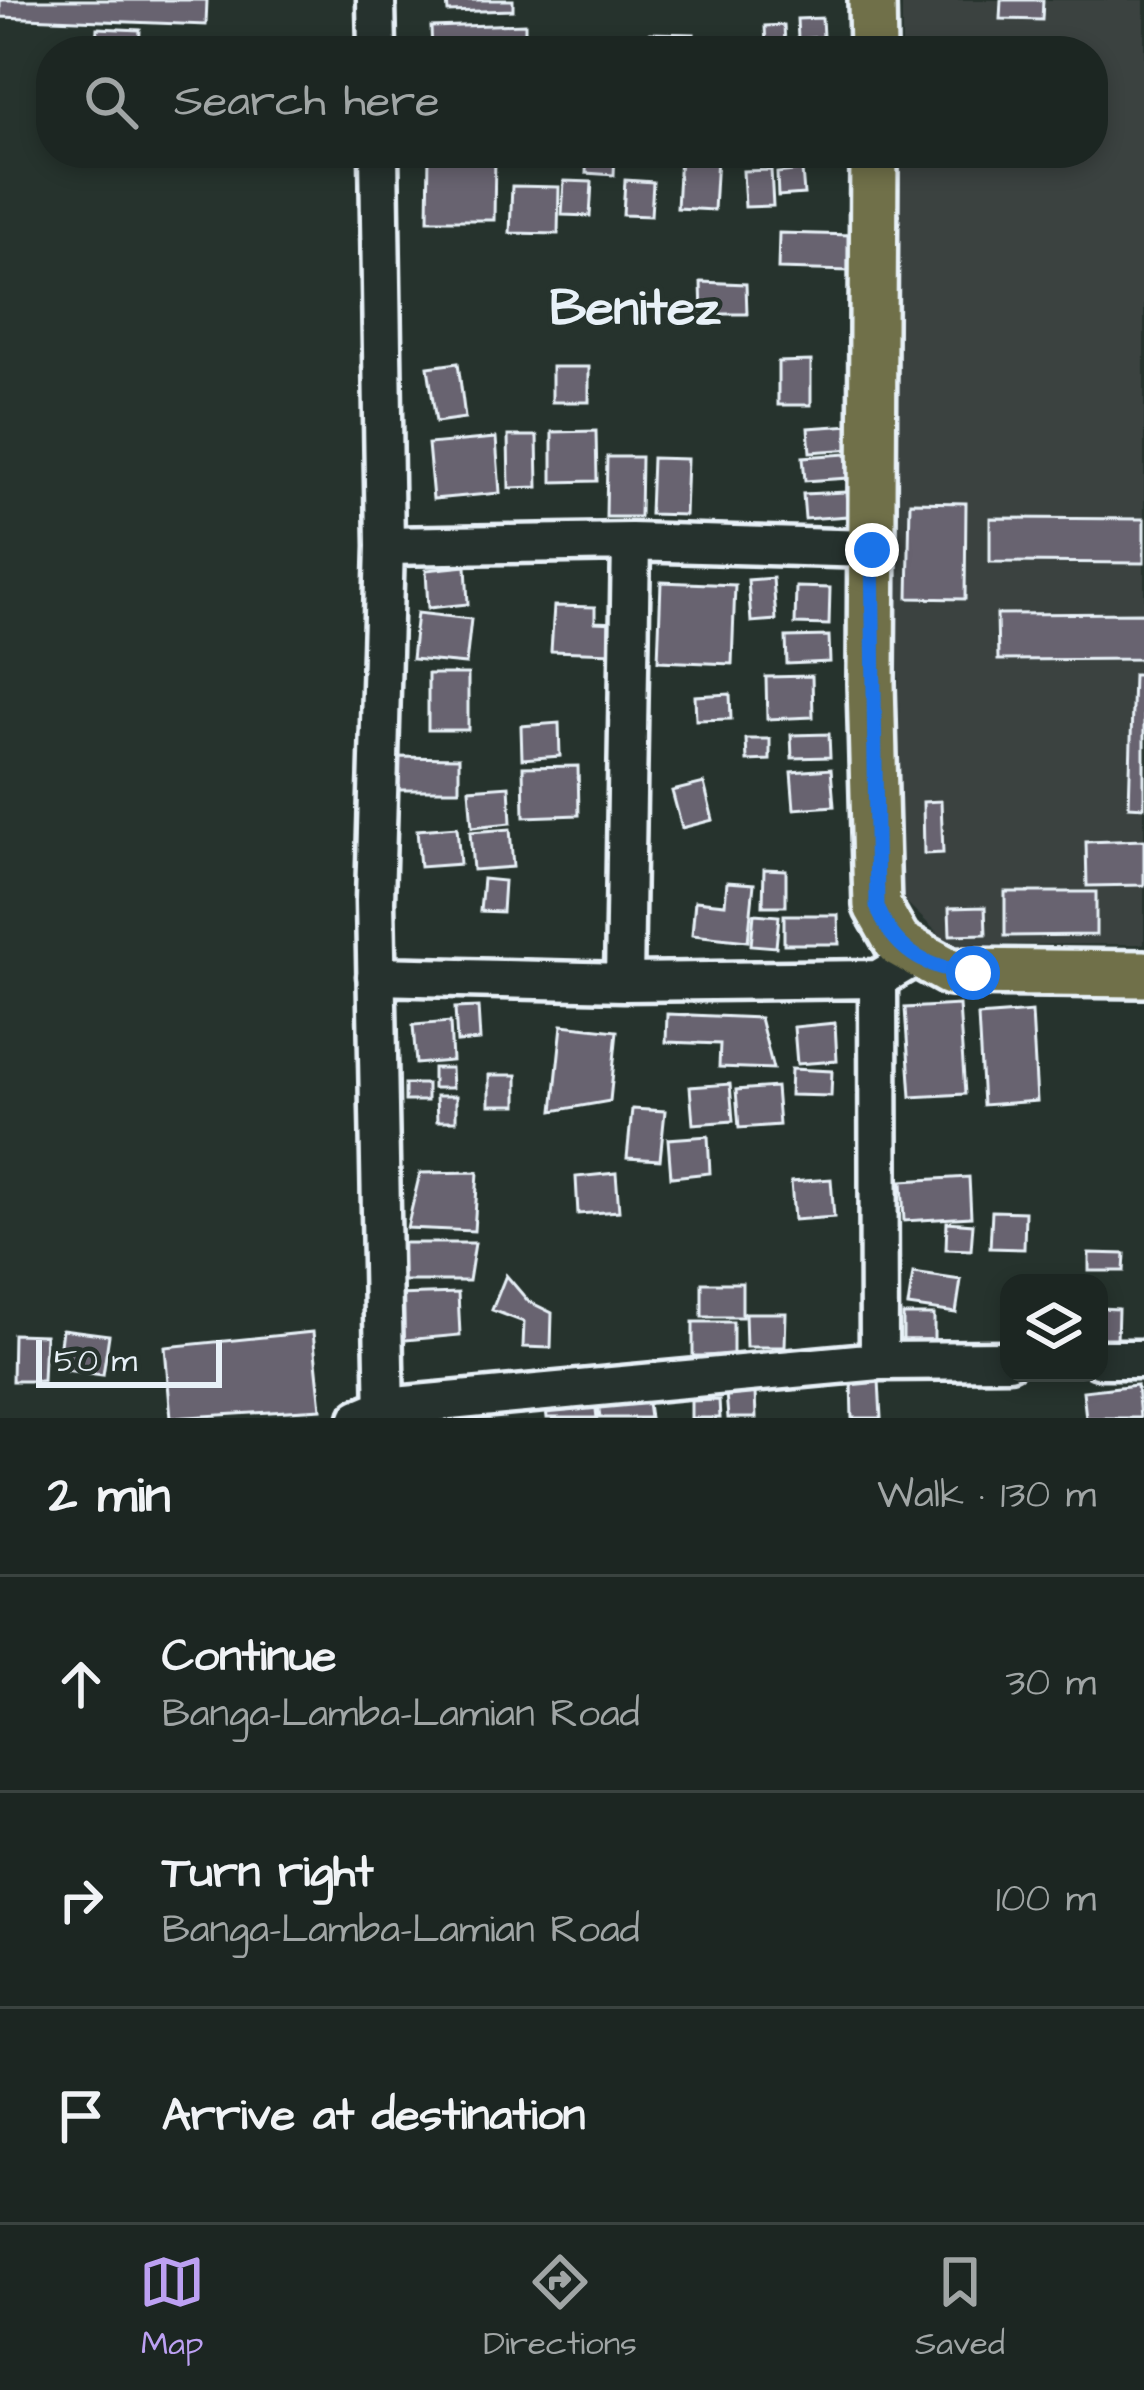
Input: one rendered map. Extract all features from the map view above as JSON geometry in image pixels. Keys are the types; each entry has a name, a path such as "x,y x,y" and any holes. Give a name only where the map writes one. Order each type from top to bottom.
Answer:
{"main road":[{"path":"872,0 873,36"},
{"path":"874,168 874,888 897,968 1144,974"}],"street":[{"path":"376,0 377,36"},
{"path":"379,168 385,546 376,976 376,1414 879,1361 1000,1360"},
{"path":"385,546 631,542 872,550"},
{"path":"624,982 631,542"},
{"path":"376,976 624,982 897,968 879,1361"},
{"path":"1108,1359 1144,1359"}],"shaded area":[{"path":"902,0 1144,0 1144,944 950,945 902,898 896,500 900,168 1108,168 1108,36 902,36"}],"building":[{"path":"0,0 207,0 206,25 0,17"},
{"path":"447,0 513,0 513,10 448,12"},
{"path":"1001,0 1043,0 1042,20 1000,19"},
{"path":"822,18 823,36 798,36 797,19"},
{"path":"525,24 525,36 431,36 431,27"},
{"path":"784,25 785,36 766,36 765,26"},
{"path":"97,28 140,30 140,36 97,36"},
{"path":"650,33 694,34 694,36"},
{"path":"429,168 495,168 494,220 428,220"},
{"path":"586,168 614,168 614,175 586,173"},
{"path":"679,168 716,168 714,210 677,208"},
{"path":"771,170 773,206 745,207 743,171"},
{"path":"802,170 804,194 778,196 777,173"},
{"path":"625,180 653,182 651,216 623,215"},
{"path":"564,181 592,182 590,216 562,215"},
{"path":"512,186 559,187 558,234 510,233"},
{"path":"779,233 852,235 851,271 778,269"},
{"path":"701,282 746,284 747,314 702,314"},
{"path":"811,361 811,405 778,405 778,362"},
{"path":"458,363 465,418 436,422 428,367"},
{"path":"552,367 589,367 589,402 552,402"},
{"path":"851,425 853,449 810,452 808,428"},
{"path":"596,431 597,481 552,482 552,432"},
{"path":"508,436 537,436 538,487 509,488"},
{"path":"496,438 500,493 433,499 428,444"},
{"path":"846,454 848,478 805,481 803,457"},
{"path":"607,457 641,457 640,517 606,517"},
{"path":"652,458 687,459 685,515 650,514"},
{"path":"846,492 848,516 805,519 803,494"},
{"path":"910,502 966,503 965,599 908,598"},
{"path":"990,518 1144,519 1144,563 990,562"},
{"path":"466,566 468,604 428,608 426,570"},
{"path":"773,578 776,620 751,622 748,580"},
{"path":"661,582 735,585 732,664 658,661"},
{"path":"796,587 830,588 829,625 795,624"},
{"path":"554,606 595,607 595,622 616,623 615,653 551,651"},
{"path":"417,613 471,619 466,664 412,659"},
{"path":"1144,613 1144,659 998,660 997,614"},
{"path":"829,636 830,662 787,664 786,637"},
{"path":"428,674 468,674 468,730 428,730"},
{"path":"1133,675 1144,675 1144,807 1129,806"},
{"path":"812,676 813,717 767,719 766,677"},
{"path":"730,694 731,719 696,720 695,696"},
{"path":"559,723 560,756 522,759 521,726"},
{"path":"829,734 830,757 792,758 791,735"},
{"path":"746,739 770,739 770,760 747,761"},
{"path":"397,757 459,758 459,790 396,790"},
{"path":"578,766 579,815 524,817 523,767"},
{"path":"831,769 834,806 794,809 791,772"},
{"path":"704,783 713,820 682,828 672,791"},
{"path":"509,786 511,823 472,827 469,789"},
{"path":"941,801 943,853 924,854 923,802"},
{"path":"457,827 460,864 420,867 417,830"},
{"path":"510,829 513,867 473,870 470,832"},
{"path":"1144,840 1144,885 1087,886 1086,842"},
{"path":"764,869 786,870 786,906 763,906"},
{"path":"483,879 504,881 502,912 480,911"},
{"path":"727,882 754,884 748,941 692,935 695,901 725,904"},
{"path":"1005,892 1096,892 1096,935 1005,936"},
{"path":"985,907 986,934 950,935 949,908"},
{"path":"754,914 779,916 776,947 751,945"},
{"path":"784,915 838,915 839,944 784,944"},
{"path":"959,1005 965,1094 911,1097 905,1008"},
{"path":"478,1007 480,1040 457,1042 455,1008"},
{"path":"1032,1012 1037,1101 983,1105 978,1016"},
{"path":"667,1014 760,1018 773,1069 719,1067 720,1044 666,1042"},
{"path":"450,1022 452,1061 416,1064 413,1025"},
{"path":"835,1023 837,1061 797,1064 794,1027"},
{"path":"562,1025 617,1031 610,1101 553,1111"},
{"path":"433,1068 451,1068 452,1088 433,1088"},
{"path":"791,1069 832,1071 831,1096 790,1095"},
{"path":"489,1075 517,1075 517,1105 489,1105"},
{"path":"405,1084 427,1084 427,1101 405,1101"},
{"path":"730,1084 733,1121 693,1124 690,1087"},
{"path":"776,1087 779,1125 739,1128 736,1090"},
{"path":"436,1096 456,1096 456,1121 437,1121"},
{"path":"632,1109 665,1111 660,1160 627,1158"},
{"path":"708,1136 710,1173 671,1177 668,1139"},
{"path":"478,1172 474,1231 407,1228 420,1173"},
{"path":"616,1173 619,1211 578,1214 576,1177"},
{"path":"969,1177 971,1217 904,1221 902,1181"},
{"path":"831,1179 834,1217 794,1220 791,1182"},
{"path":"992,1211 1025,1212 1024,1249 990,1248"},
{"path":"947,1222 973,1224 971,1250 946,1249"},
{"path":"403,1243 475,1243 469,1281 399,1281"},
{"path":"1089,1253 1125,1254 1124,1271 1089,1271"},
{"path":"913,1273 961,1280 956,1313 908,1306"},
{"path":"506,1275 528,1301 552,1313 551,1348 523,1347 524,1322 492,1310"},
{"path":"702,1283 742,1283 742,1317 702,1317"},
{"path":"458,1293 460,1335 394,1341 396,1295"},
{"path":"1108,1308 1118,1309 1117,1341 1108,1341"},
{"path":"745,1313 786,1313 785,1347 746,1347"},
{"path":"903,1315 934,1315 934,1341 903,1340"},
{"path":"693,1322 733,1322 733,1356 693,1356"},
{"path":"62,1329 109,1335 103,1375 57,1369"},
{"path":"313,1332 321,1409 171,1418 165,1347"},
{"path":"13,1334 45,1335 43,1381 12,1381"},
{"path":"879,1380 881,1418 852,1418 851,1381"},
{"path":"1137,1385 1140,1418 1086,1418 1083,1391"},
{"path":"755,1392 756,1418 728,1418 726,1393"},
{"path":"647,1396 650,1418 600,1418 598,1401"},
{"path":"719,1400 720,1418 691,1418 691,1401"},
{"path":"595,1401 597,1418 547,1418 546,1407"}],"district":[{"name":"Benitez","path":"635,306"}],"route":[{"path":"872,550 877,906 884,926 915,957 950,971 973,973"}]}
